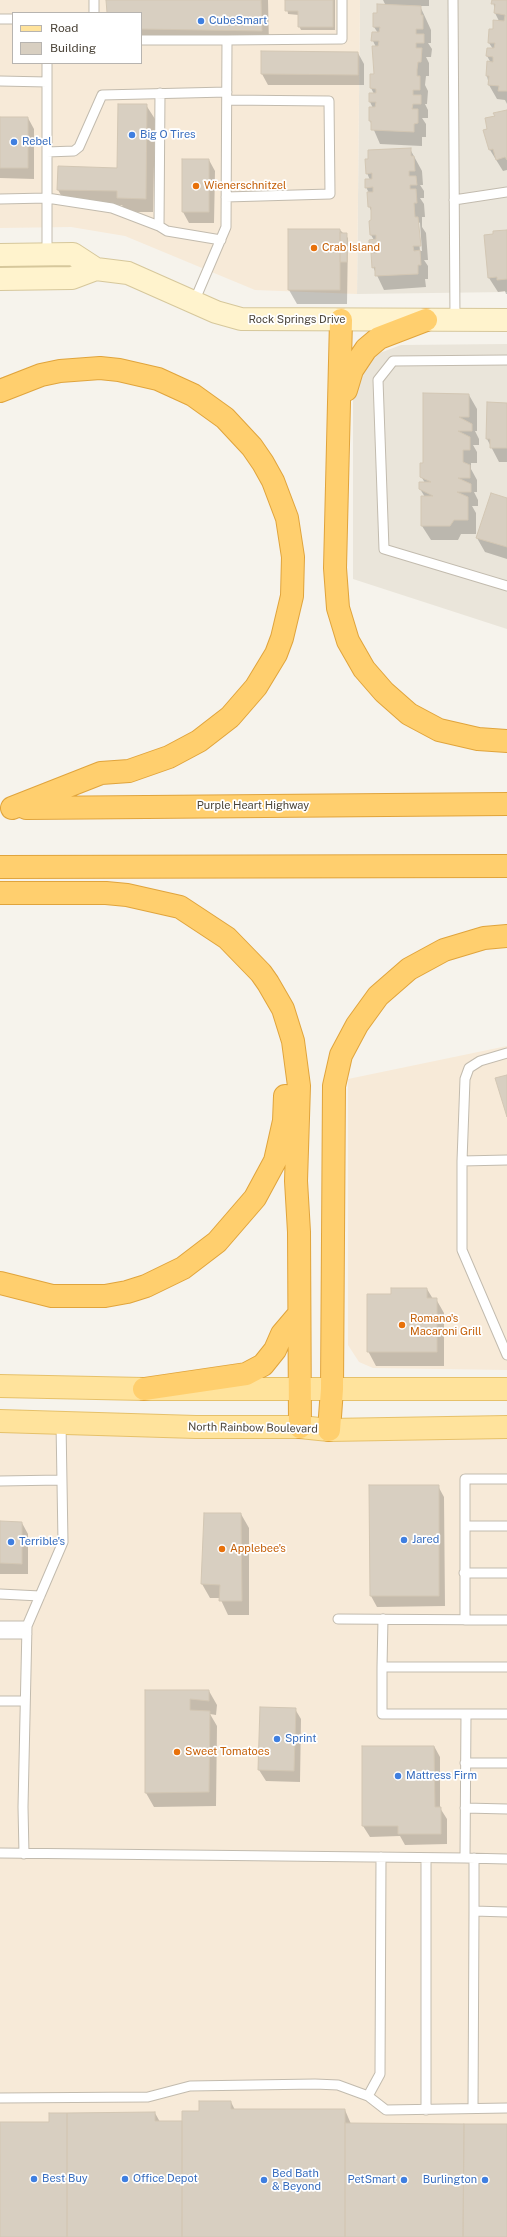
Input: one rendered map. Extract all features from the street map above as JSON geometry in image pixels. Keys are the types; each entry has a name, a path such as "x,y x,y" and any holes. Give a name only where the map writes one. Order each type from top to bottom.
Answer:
{"highway":[{"path":"341,320 336,568 338,608 348,642 364,669 384,692 409,714 439,730 478,739 507,741"},
{"path":"340,397 347,388 357,359 366,349 379,338 426,320"},
{"path":"0,391 41,375 60,371 100,368 119,370 158,379 193,395 225,418 248,442 263,463 273,481 287,518 293,557 292,596 282,638 276,654 256,687 230,717 199,741 169,757 129,771 101,773 6,808"},
{"name":"Purple Heart Highway","path":"6,808 507,804"},
{"path":"0,867 507,866"},
{"path":"0,893 106,893 148,899 180,907 227,938 262,973 283,1009 293,1041 299,1086 296,1182 299,1232 300,1427"},
{"path":"0,1283 52,1296 86,1297 126,1292 167,1277 202,1255 231,1227 255,1198 274,1161 284,1121 285,1083 277,1037 259,993 244,971 227,952 205,934 148,899"},
{"path":"329,1430 332,1389 332,1140 334,1086 341,1055 356,1025 378,996 409,969 444,950 484,938 507,936"},
{"path":"144,1389 246,1374 263,1365 275,1350 282,1334 299,1314"}],"main road":[{"name":"Rock Springs Drive","path":"0,255 73,254 96,269 128,273 216,312 241,319 507,320"},
{"name":"Rock Springs Drive","path":"0,279 72,278 96,269"},
{"path":"0,1386 144,1389 507,1389"},
{"name":"North Rainbow Boulevard","path":"0,1421 159,1426 300,1427 329,1430 507,1427"}],"lane":[{"path":"94,0 94,12"},
{"path":"142,40 342,39 342,0"},
{"path":"453,0 455,320"},
{"path":"0,19 12,19"},
{"path":"194,302 226,227 227,40"},
{"path":"47,64 47,254"},
{"path":"0,81 47,82"},
{"path":"160,93 160,226"},
{"path":"47,152 74,151 79,147 102,94 160,93 329,101 330,194 226,197"},
{"path":"454,200 507,192"},
{"path":"0,199 47,198 112,208 160,226 167,231 221,240"},
{"path":"507,360 393,361 378,380 384,549 507,586"},
{"path":"507,1053 480,1061 469,1068 465,1079 462,1161 462,1250 507,1355"},
{"path":"462,1161 507,1160"},
{"path":"24,1854 27,1630 63,1542 61,1422"},
{"path":"465,1620 465,1479 507,1479"},
{"path":"0,1481 61,1480"},
{"path":"465,1526 507,1526"},
{"path":"464,1573 507,1573"},
{"path":"0,1594 40,1596"},
{"path":"338,1619 507,1620"},
{"path":"383,1620 382,1714 507,1714"},
{"path":"0,1626 27,1630"},
{"path":"0,1634 27,1630"},
{"path":"382,1667 507,1667"},
{"path":"0,1701 25,1702"},
{"path":"466,1714 465,1808 474,1912 473,2108"},
{"path":"465,1763 507,1763"},
{"path":"465,1808 507,1809"},
{"path":"0,1853 507,1858"},
{"path":"368,2096 380,2074 381,1857"},
{"path":"426,1858 426,2110"},
{"path":"474,1912 507,1912"},
{"path":"0,2098 148,2098 190,2086 308,2084 338,2085 368,2096 386,2110 507,2108"}],"shaded area":[{"path":"0,0 360,0 357,294 255,290 125,236 71,227 0,228"},
{"path":"360,0 507,0 507,292 357,294"},
{"path":"507,344 507,629 353,579 353,363 401,345"},
{"path":"507,1046 507,1370 373,1368 359,1362 348,1345 348,1079"},
{"path":"0,1429 507,1431 507,2237 0,2237"}],"building":[{"name":"CubeSmart","path":"106,0 261,0 262,31 142,29 142,12 107,12"},
{"path":"285,0 333,0 333,27 298,27 298,11 285,11"},
{"path":"492,0 507,0 507,91 498,91 499,86 488,85 489,76 486,76 487,61 493,62 493,57 486,56 487,48 494,48 495,43 488,43 489,29 493,29 493,20 504,21 505,15 494,13 495,4 491,4"},
{"path":"377,4 421,6 421,15 423,15 423,29 416,29 416,34 424,34 424,43 416,43 416,48 422,48 421,62 418,62 417,70 417,76 420,76 420,90 413,90 413,95 421,95 421,104 413,104 412,109 418,109 418,123 414,124 414,132 371,130 371,121 369,121 369,107 375,107 376,102 369,102 369,93 376,93 376,89 370,88 370,74 374,74 372,46 378,46 379,41 371,41 372,32 379,32 380,27 373,27 373,13 377,13"},
{"path":"261,51 358,52 358,75 261,74"},
{"name":"Big O Tires","path":"118,104 147,104 146,199 117,198 117,191 57,190 58,166 117,168"},
{"path":"507,110 507,160 505,157 496,160 493,149 489,150 483,130 487,129 485,118 495,116 493,113"},
{"name":"Rebel","path":"0,117 28,117 28,168 0,168"},
{"path":"411,148 411,156 414,156 415,171 409,171 409,176 416,176 417,185 410,185 410,189 416,189 417,203 414,203 415,217 418,217 421,246 413,246 414,251 420,250 421,265 418,265 418,274 375,276 375,267 372,268 371,253 377,253 377,248 369,248 369,240 376,239 376,235 370,235 369,221 371,220 371,207 368,207 367,192 373,192 373,187 365,188 365,179 372,179 372,173 366,174 365,159 368,159 368,150"},
{"name":"Wienerschnitzel","path":"182,159 209,159 209,212 182,212"},
{"name":"Crab Island","path":"288,229 340,229 340,290 288,290"},
{"path":"507,230 507,279 497,280 497,277 488,278 484,235 493,234 493,231"},
{"path":"340,233 347,233 347,262 340,262"},
{"path":"423,393 469,394 469,417 459,417 472,424 472,431 458,431 470,437 470,450 463,450 463,462 470,465 470,478 458,478 471,484 471,492 457,492 468,497 468,520 454,520 450,526 421,526 421,496 433,496 419,489 419,482 431,482 420,477 420,463 423,463"},
{"path":"487,402 507,403 507,448 490,448 490,439 486,439"},
{"path":"491,493 507,498 507,547 476,538"},
{"path":"507,1075 507,1117 495,1078"},
{"name":"Romano's Macaroni Grill","path":"391,1288 427,1288 427,1298 437,1298 437,1352 367,1352 367,1294 391,1294"},
{"name":"Jared","path":"369,1485 439,1485 439,1596 370,1596"},
{"name":"Applebee's","path":"204,1513 241,1513 242,1601 219,1601 220,1585 201,1584"},
{"name":"Terrible's","path":"0,1521 22,1522 22,1564 0,1563"},
{"name":"Sweet Tomatoes","path":"145,1690 209,1690 209,1701 190,1699 190,1710 210,1711 209,1792 145,1793"},
{"name":"Sprint","path":"260,1707 296,1708 294,1771 258,1770"},
{"name":"Mattress Firm","path":"362,1746 434,1746 435,1807 441,1807 441,1834 398,1834 398,1826 362,1826"},
{"name":"Bed Bath & Beyond","path":"199,2101 231,2101 231,2109 345,2109 345,2237 182,2237 182,2111 199,2111"},
{"name":"Office Depot","path":"155,2112 155,2121 182,2121 182,2237 67,2237 67,2113"},
{"name":"Best Buy","path":"49,2113 67,2113 67,2237 0,2237 0,2122 49,2122"},
{"name":"PetSmart","path":"345,2123 464,2124 463,2237 345,2237"},
{"name":"Burlington","path":"464,2124 507,2124 507,2237 463,2237"}],"place":[{"name":"CubeSmart","path":"201,21"},
{"name":"Big O Tires","path":"132,135"},
{"name":"Rebel","path":"14,142"},
{"name":"Wienerschnitzel","path":"196,186"},
{"name":"Crab Island","path":"314,248"},
{"name":"Romano's Macaroni Grill","path":"402,1325"},
{"name":"Jared","path":"404,1540"},
{"name":"Terrible's","path":"11,1542"},
{"name":"Applebee's","path":"222,1549"},
{"name":"Sprint","path":"277,1739"},
{"name":"Sweet Tomatoes","path":"177,1752"},
{"name":"Mattress Firm","path":"398,1776"},
{"name":"Best Buy","path":"34,2179"},
{"name":"Office Depot","path":"125,2179"},
{"name":"Bed Bath & Beyond","path":"264,2180"},
{"name":"PetSmart","path":"404,2180"},
{"name":"Burlington","path":"485,2180"}]}
